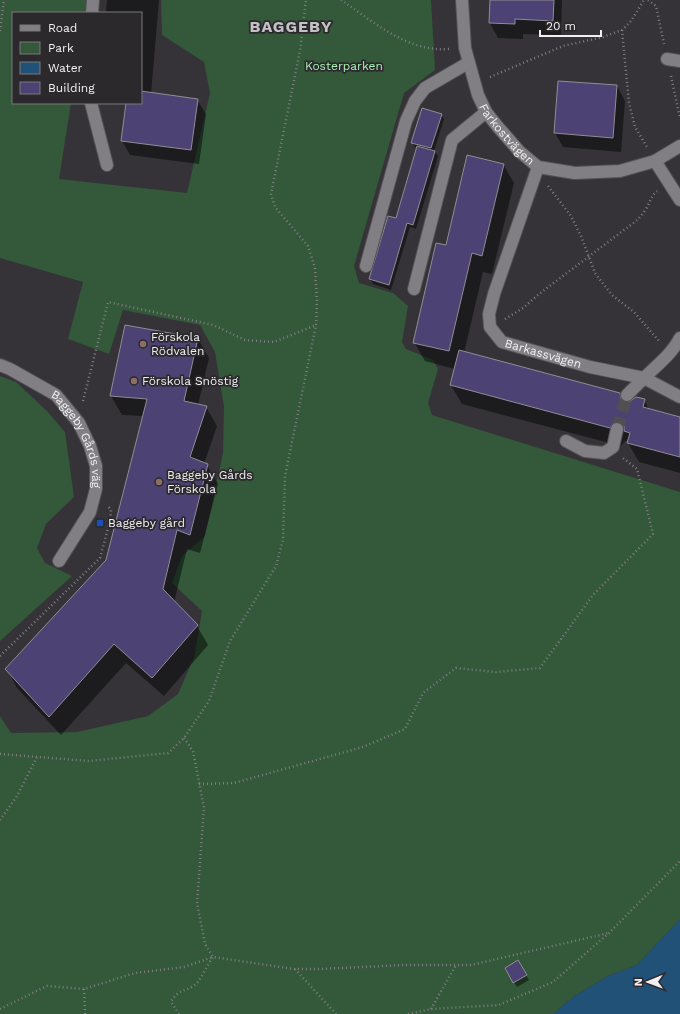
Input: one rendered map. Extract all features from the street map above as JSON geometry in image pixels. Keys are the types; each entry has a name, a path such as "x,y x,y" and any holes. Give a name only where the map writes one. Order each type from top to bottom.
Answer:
{"street":[{"path":"92,12 94,0"},
{"name":"Farkostvägen","path":"462,0 465,48 468,63 486,112 519,152 537,170 575,173 620,171 655,161 680,146"},
{"path":"667,59 680,61"},
{"path":"366,266 406,121 415,101 424,88 468,63"},
{"path":"91,104 107,165"},
{"path":"414,289 452,140 486,112"},
{"path":"655,161 680,200"},
{"path":"490,327 489,314 494,294 537,170"},
{"name":"Barkassvägen","path":"490,327 502,342 590,367 644,378 680,397"},
{"path":"627,395 667,355 678,343 680,338"},
{"name":"Baggeby Gårds väg","path":"0,366 10,369 56,395 79,423 90,446 96,466 96,489 90,512 59,561"},
{"path":"566,441 584,451 604,452 613,447 617,430"}],"path":[{"path":"0,31 4,0"},
{"path":"0,754 89,761 168,753 184,738 209,701 230,641 276,566 282,540 285,476 316,325 315,268 308,246 275,207 271,194 300,51 306,0"},
{"path":"341,0 399,38 411,44 428,48 444,49"},
{"path":"474,82 496,76 563,46 603,37 622,30 631,21 644,0"},
{"path":"622,30 629,103 636,127 655,161"},
{"path":"537,170 571,216 581,236 595,273 613,296 634,312 648,327 667,355"},
{"path":"490,327 523,308 539,294 632,224 641,216 653,194 669,182"},
{"path":"79,423 83,397 108,302 213,325 246,340 274,342 316,325"},
{"path":"199,784 234,783 363,748 405,729 423,693 456,668 496,672 540,668 593,595 654,534 637,469 620,455"},
{"path":"0,656 100,558 110,521 111,510 96,489"},
{"path":"184,738 193,751 204,808 197,903 205,944 214,956"},
{"path":"0,820 17,796 37,757"},
{"path":"408,1014 431,1009 499,1005 553,982 608,933 680,861"},
{"path":"0,1009 47,986 84,989 135,973 184,967 214,956 294,969 404,965 471,965 608,933"},
{"path":"179,1014 171,1002 174,996 195,984 214,956"},
{"path":"431,1009 456,965"},
{"path":"294,969 336,1014"},
{"path":"84,989 85,1014"}],"green space":[{"name":"Kosterparken","path":"0,0 87,0 85,12 12,12 12,104 71,104 59,179 187,193 210,93 204,62 162,35 161,0 431,0 435,70 404,93 354,266 359,283 393,293 408,306 402,342 406,349 433,360 438,369 428,403 432,415 680,492 680,919 637,965 608,976 573,997 553,1014 0,1014 0,716 11,733 77,732 148,716 178,694 194,657 202,611 172,583 182,556 205,536 223,453 224,407 215,352 200,325 123,310 109,354 68,339 83,282 0,258"},
{"path":"0,376 16,382 47,411 65,432 74,497 46,524 37,548 45,563 72,576 0,641"}],"water":[{"path":"680,919 680,1014 553,1014 573,997 608,976 637,965"}],"building":[{"path":"490,0 554,0 553,21 515,19 515,24 489,23"},
{"path":"558,81 617,85 613,138 554,133"},
{"path":"142,91 198,99 191,150 121,141 126,104 142,104"},
{"path":"422,108 442,114 431,148 411,143"},
{"path":"417,146 435,151 413,225 407,223 389,285 369,279 388,216 396,218"},
{"path":"467,155 504,164 482,256 472,253 449,351 413,343 436,243 446,245"},
{"path":"125,325 198,338 184,401 207,406 190,457 208,464 190,535 177,530 163,589 198,625 152,678 114,644 49,717 5,669 106,560 147,399 110,396"},
{"path":"459,350 620,393 621,400 625,402 629,402 636,397 645,399 643,407 680,417 680,457 627,443 630,433 624,431 624,426 619,422 614,422 610,428 450,385"},
{"path":"518,960 527,975 513,983 505,968"}],"tunnel":[{"path":"617,429 627,395"}],"place":[{"name":"Förskola Rödvalen","path":"143,344"},
{"name":"Förskola Snöstig","path":"134,381"},
{"name":"Baggeby Gårds Förskola","path":"159,482"},
{"name":"Baggeby gård","path":"100,523"}],"district":[{"name":"BAGGEBY","path":"291,26"}]}
